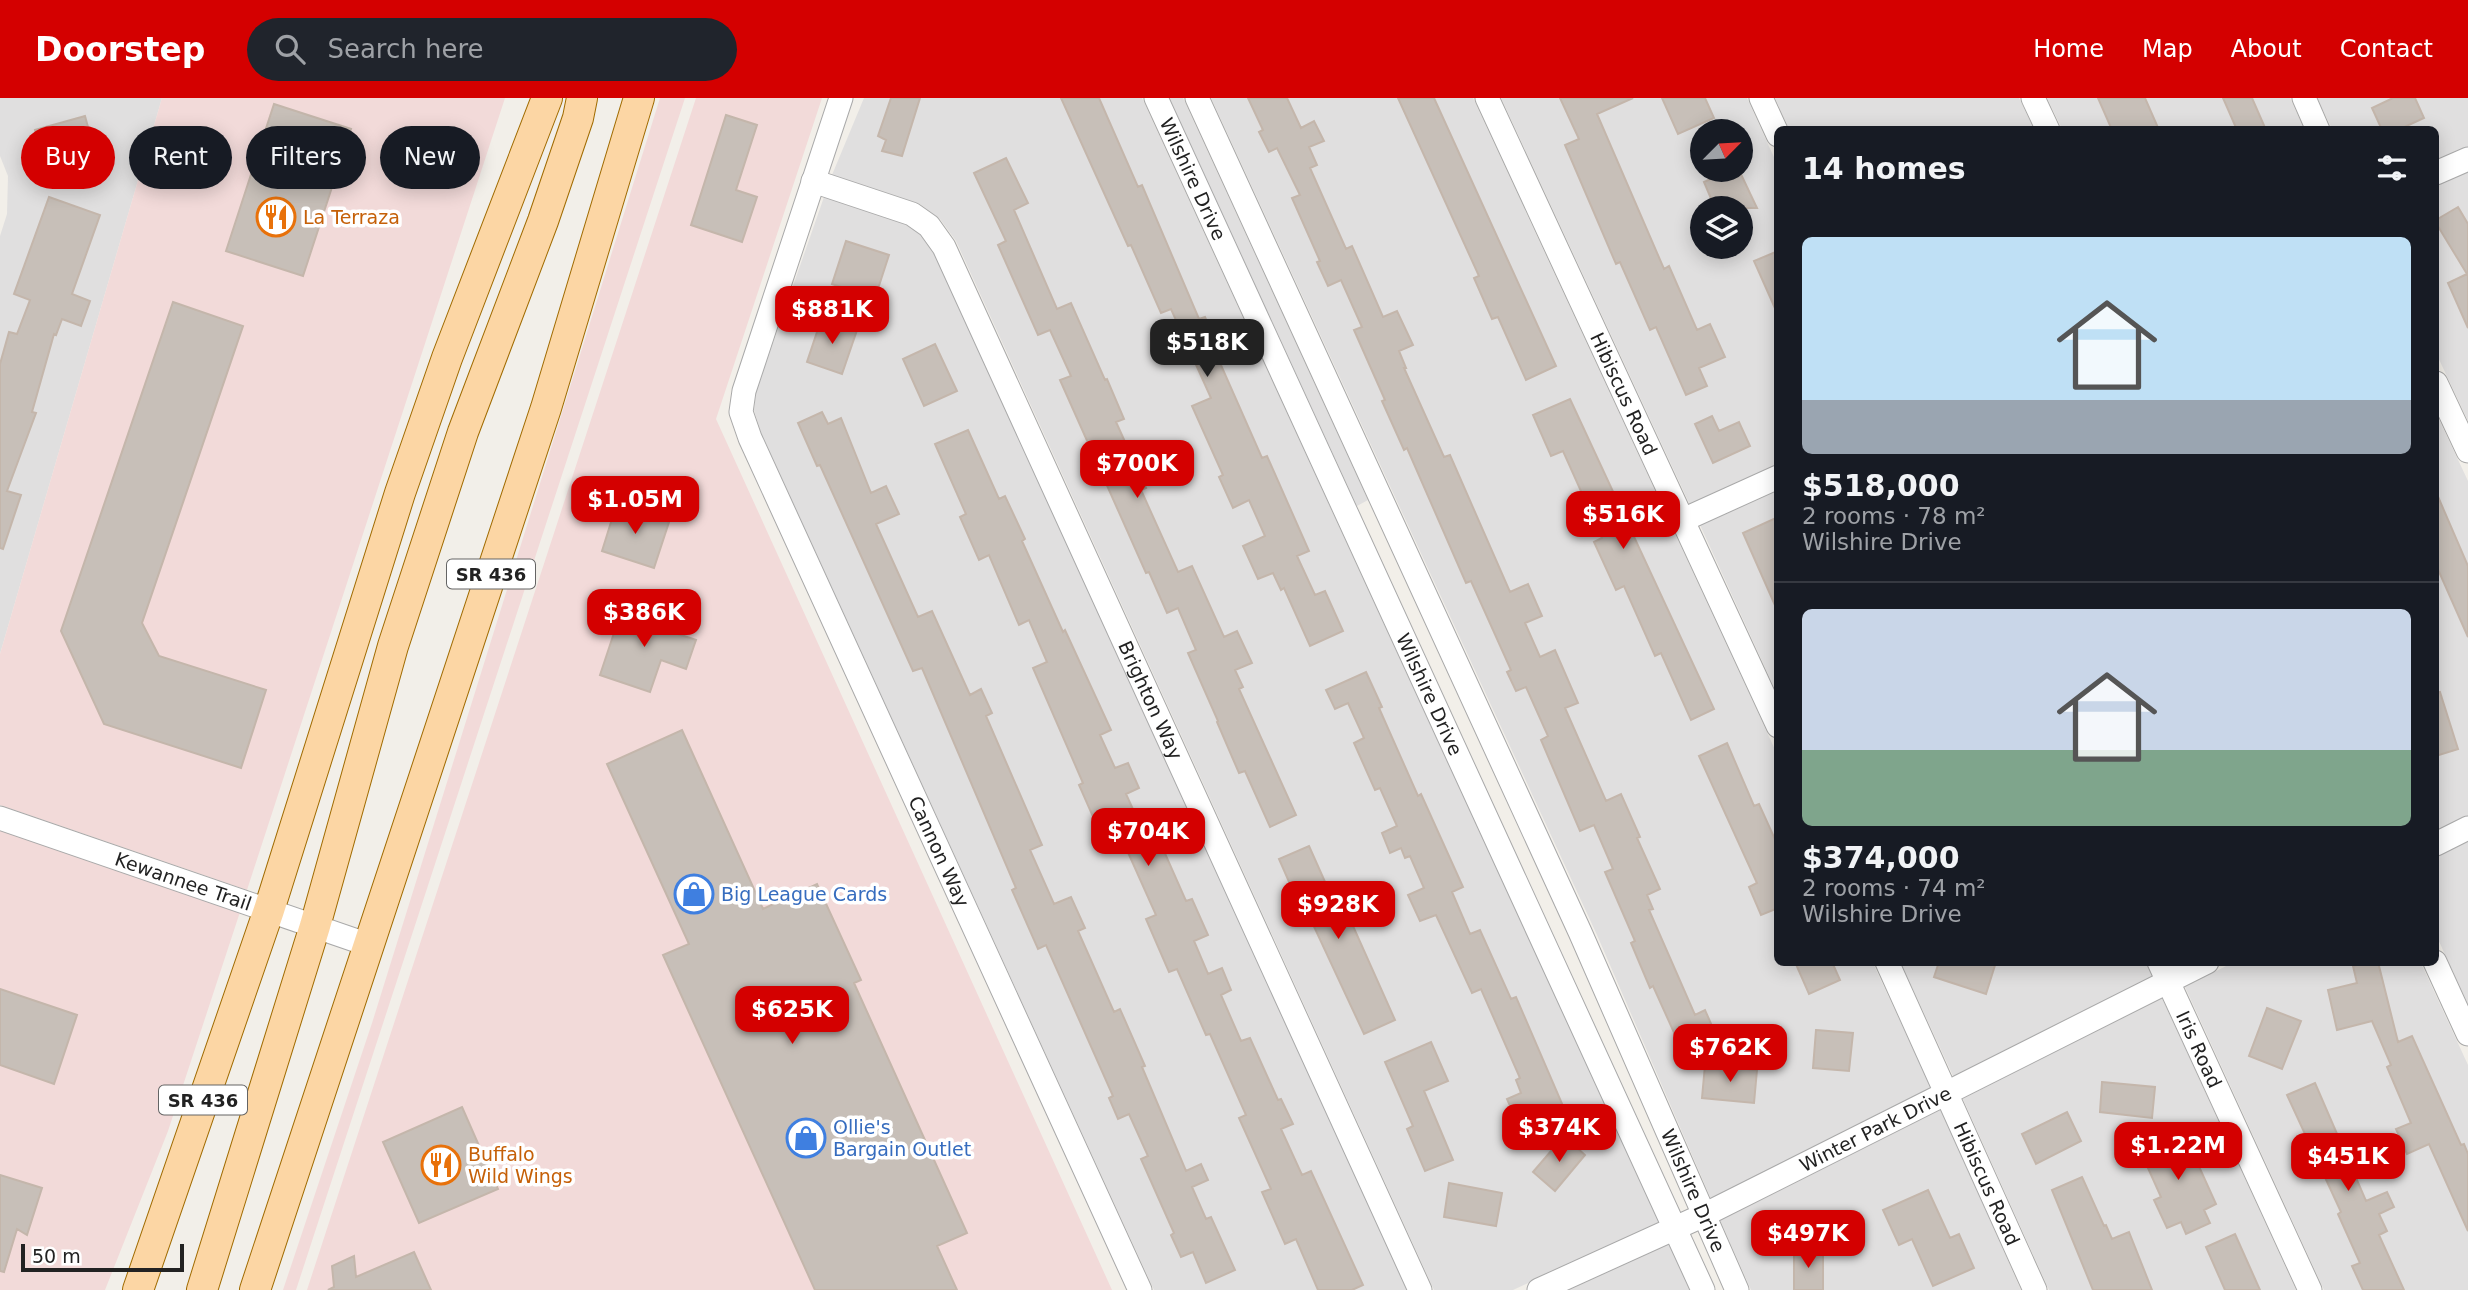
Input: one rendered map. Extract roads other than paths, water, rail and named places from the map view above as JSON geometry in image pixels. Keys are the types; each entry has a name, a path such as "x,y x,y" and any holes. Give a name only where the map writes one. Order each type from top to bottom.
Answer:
{"main road":[{"name":"SR 436","path":"138,1290 269,910 400,493 447,358 547,98"},
{"path":"202,1290 315,926 393,646 463,432 543,221 578,118 582,98"},
{"name":"SR 436","path":"255,1290 546,408 639,98"}],"street":[{"path":"813,181 841,98"},
{"name":"Wilshire Drive","path":"1156,98 1703,1290"},
{"name":"Wilshire Drive","path":"1197,98 1580,932 1737,1290"},
{"name":"Hibiscus Road","path":"1487,98 1774,717"},
{"path":"1761,98 1774,126"},
{"path":"2033,98 2046,126"},
{"path":"2304,98 2316,126"},
{"path":"2439,172 2468,159"},
{"name":"Cannon Way","path":"813,181 744,391 741,412 761,463 1140,1290"},
{"name":"Brighton Way","path":"813,181 912,214 929,226 944,247 1420,1290"},
{"path":"2439,389 2468,451"},
{"path":"1683,520 1774,479"},
{"path":"1351,523 1384,505"},
{"name":"Kewannee Trail","path":"0,818 369,944"},
{"path":"2439,842 2468,828"},
{"path":"1547,949 1580,932"},
{"name":"Hibiscus Road","path":"1889,966 2035,1290"},
{"name":"Winter Park Drive","path":"1539,1290 1704,1215 1947,1092 2164,972 2190,966"},
{"path":"2437,966 2468,1034"},
{"name":"Iris Road","path":"2164,972 2310,1290"}],"place":[{"name":"La Terraza","path":"276,217"},
{"name":"Big League Cards","path":"694,894"},
{"name":"Ollie's Bargain Outlet","path":"806,1138"},
{"name":"Buffalo Wild Wings","path":"441,1165"}]}
